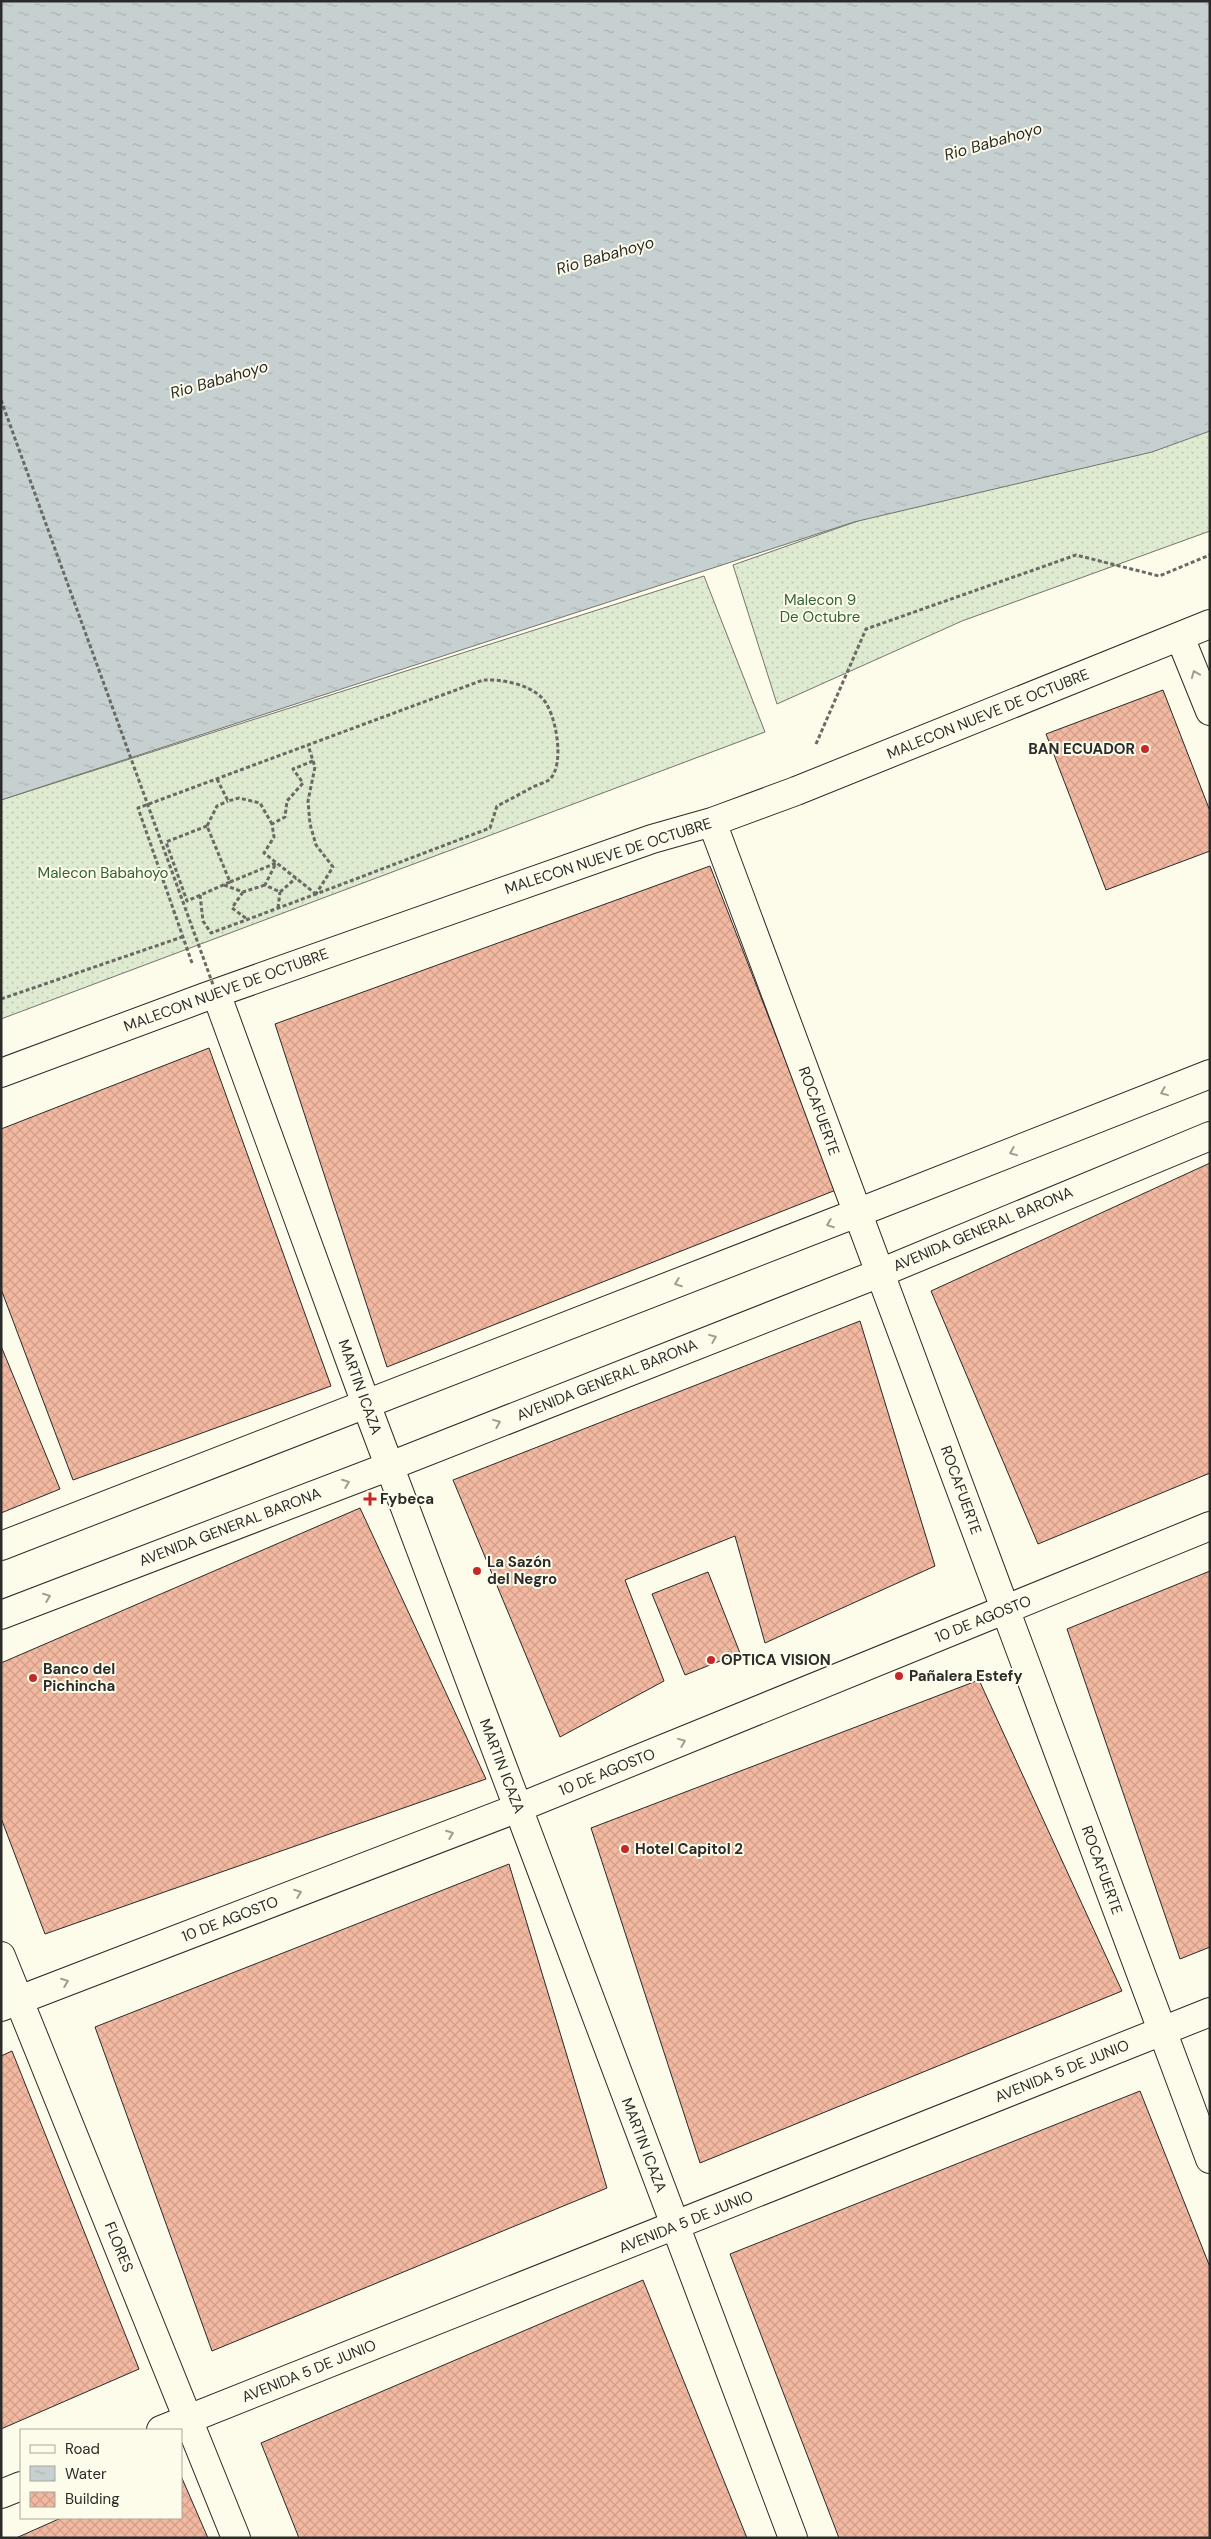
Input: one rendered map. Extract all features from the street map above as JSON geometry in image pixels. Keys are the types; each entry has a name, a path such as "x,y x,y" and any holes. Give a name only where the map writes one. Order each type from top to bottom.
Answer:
{"street":[{"name":"MALECON NUEVE DE OCTUBRE","path":"1,1073 210,995 652,838 712,822 796,791 1210,624"},
{"path":"1180,637 1210,711"},
{"name":"ROCAFUERTE","path":"712,822 1161,2032 1210,2159"},
{"name":"MARTIN ICAZA","path":"210,995 390,1466 793,2538"},
{"path":"1,1546 1210,1074"},
{"name":"AVENIDA GENERAL BARONA","path":"1,1615 390,1466 880,1272 1210,1136"},
{"name":"10 DE AGOSTO","path":"10,2004 518,1808 1210,1526"},
{"name":"FLORES","path":"1,1956 10,2004 189,2419 236,2538"},
{"name":"AVENIDA 5 DE JUNIO","path":"164,2429 1210,2012"},
{"path":"1,2494 20,2486"}],"path":[{"path":"1,400 210,995"},
{"path":"796,791 866,629 1076,554 1159,576 1210,555"},
{"path":"200,895 203,921 211,933 490,828 497,806 549,779 556,766 556,731 551,711 541,696 511,683 483,680 138,808 182,937 210,995"},
{"path":"308,745 315,766 308,801 310,824 316,845 333,868 316,894"},
{"path":"272,824 284,817 287,801 303,783 293,768 313,761"},
{"path":"217,779 228,802"},
{"path":"276,863 187,901 166,842 207,826 217,806 239,798 260,803 272,824 274,837 264,853 316,894"},
{"path":"207,826 230,882"},
{"path":"265,885 276,863"},
{"path":"278,908 280,892 296,878"},
{"path":"224,885 243,892"},
{"path":"247,919 232,908 243,892 265,885 280,892"},
{"path":"1,999 182,937"}],"green space":[{"name":"Malecon 9 De Octubre","path":"1210,397 1210,531 962,621 777,704 733,565"},
{"name":"Malecon Babahoyo","path":"704,576 765,732 1,1019 1,800"}],"water":[{"name":"Rio Babahoyo","path":"1,1 1210,1 1210,431 1152,452 854,522 1,800"}],"building":[{"path":"1163,690 1210,811 1210,851 1106,890 1046,734"},
{"path":"710,866 836,1190 387,1367 275,1024"},
{"path":"209,1048 331,1386 73,1480 1,1289 1,1129"},
{"path":"1210,1163 1210,1473 1038,1544 931,1291"},
{"path":"860,1321 935,1566 765,1643 735,1536 625,1580 664,1681 560,1737 453,1480"},
{"path":"1,1346 60,1489 1,1513"},
{"path":"360,1508 486,1779 45,1934 1,1818 1,1663"},
{"path":"1210,1571 1210,1947 1180,1959 1067,1629"},
{"path":"708,1572 740,1653 685,1675 652,1594"},
{"path":"979,1680 1122,1991 700,2163 591,1828"},
{"path":"509,1864 607,2188 212,2351 95,2027"},
{"path":"12,2051 139,2369 1,2429 1,2056"},
{"path":"1140,2091 1210,2267 1210,2538 839,2538 730,2254"},
{"path":"643,2280 747,2538 299,2538 261,2443"},
{"path":"182,2478 208,2538 16,2538 59,2519 182,2519"}],"place":[{"name":"BAN ECUADOR","path":"1145,749"},
{"name":"Fybeca","path":"370,1499"},
{"name":"La Sazón del Negro","path":"477,1571"},
{"name":"OPTICA VISION","path":"711,1660"},
{"name":"Pañalera Estefy","path":"899,1676"},
{"name":"Banco del Pichincha","path":"33,1678"},
{"name":"Hotel Capitol 2","path":"625,1849"}]}
